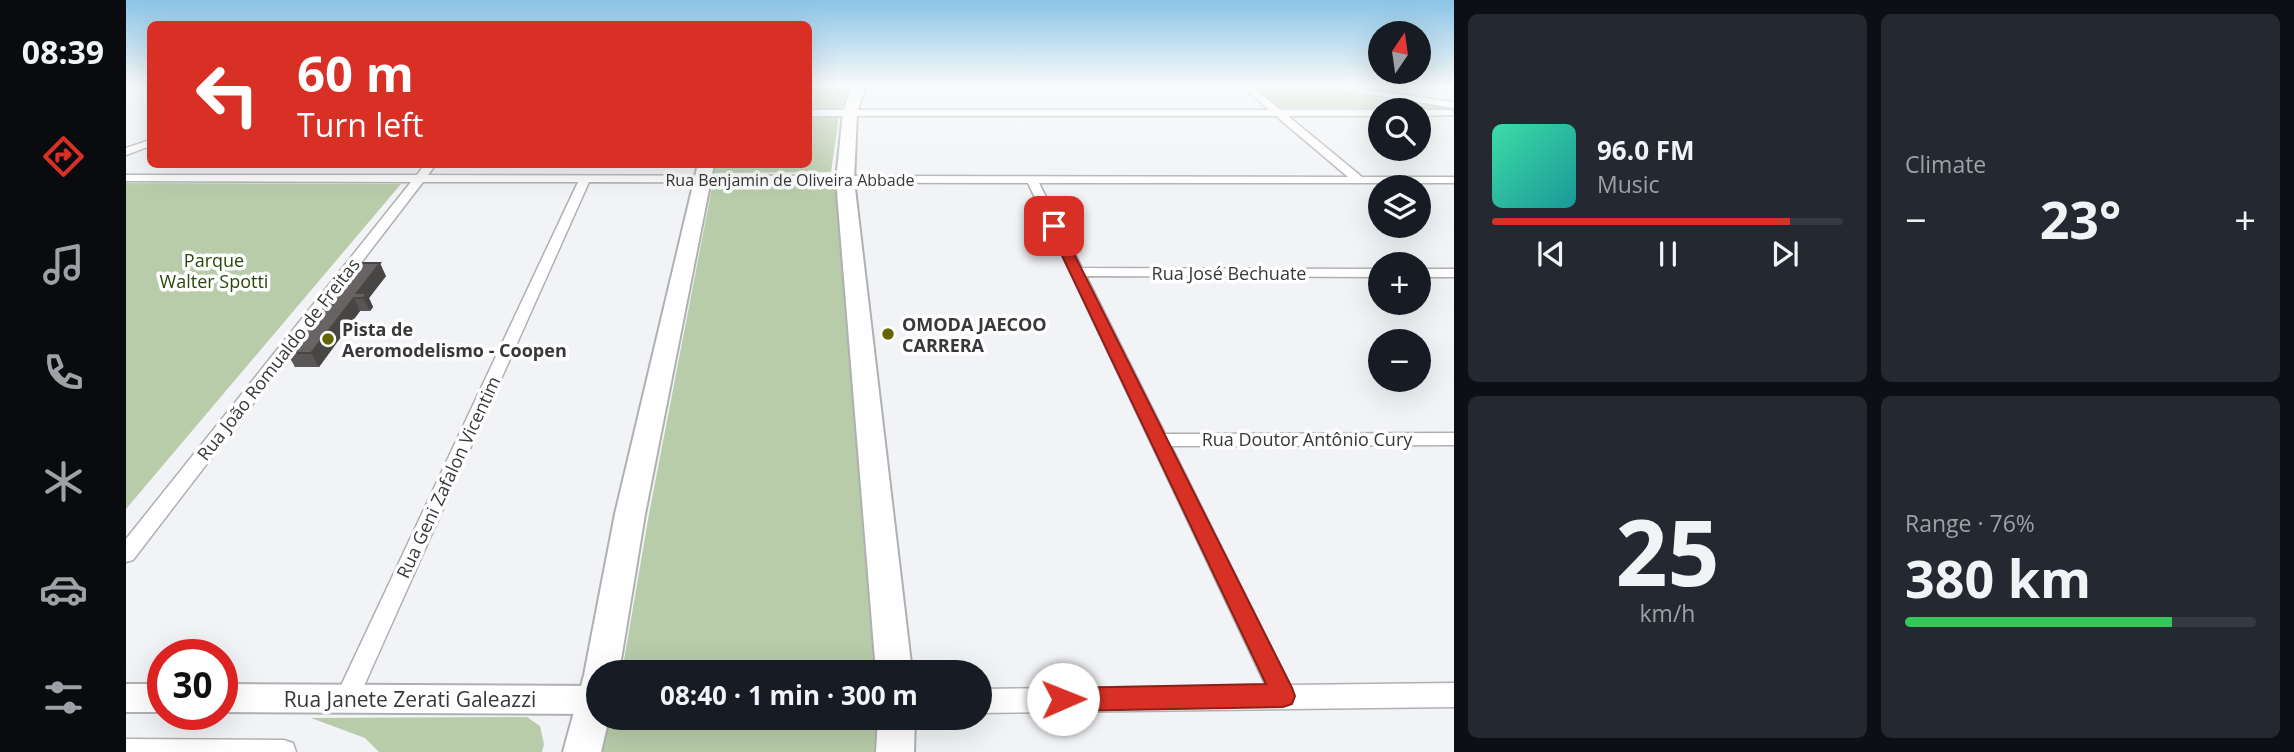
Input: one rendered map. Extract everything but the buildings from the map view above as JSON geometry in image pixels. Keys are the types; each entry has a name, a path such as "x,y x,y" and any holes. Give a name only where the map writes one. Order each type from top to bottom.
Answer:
{"main road":[{"path":"849,120 845,180 893,660"},
{"path":"603,660 630,514 704,172"},
{"path":"582,752 588,730"},
{"path":"895,752 896,730"}],"street":[{"path":"1287,120 1359,180"},
{"path":"126,152 147,144"},
{"name":"Rua João Romualdo de Freitas","path":"126,554 428,168"},
{"name":"Rua Benjamin de Oliveira Abbade","path":"126,178 584,180 704,172 845,180 1451,182"},
{"path":"1032,179 1283,696"},
{"name":"Rua Geni Zafalon Vicentim","path":"347,698 584,180"},
{"name":"Rua José Bechuate","path":"1077,272 1368,273"},
{"path":"1431,273 1454,273"},
{"name":"Rua Doutor Antônio Cury","path":"1160,440 1454,439"},
{"name":"Rua Janete Zerati Galeazzi","path":"238,698 347,698 586,689"},
{"path":"992,701 1454,695"},
{"path":"126,698 147,698"},
{"path":"126,751 284,752"}],"green space":[{"path":"812,120 838,120 831,172 713,173 714,168 812,168"},
{"path":"713,182 835,184 875,660 624,660 649,514"},
{"name":"Parque Walter Spotti","path":"126,183 401,184 126,509"},
{"path":"527,717 540,726 544,744 542,752 379,752 365,738 311,718"},
{"path":"604,730 878,730 879,752 598,752"}],"place":[{"name":"OMODA JAECOO CARRERA","path":"888,334"},
{"name":"Pista de Aeromodelismo - Coopen","path":"328,339"}],"route":[{"path":"1054,226 1283,696 1063,699"}]}
